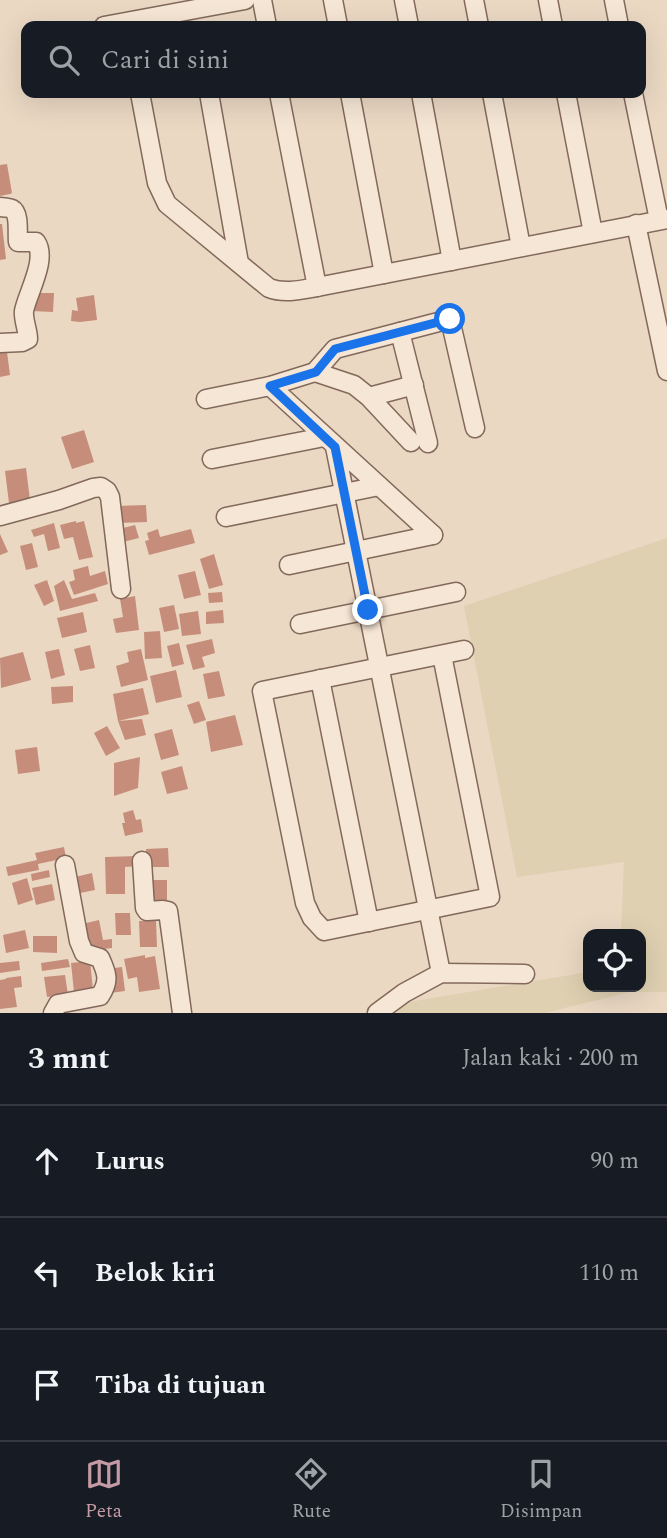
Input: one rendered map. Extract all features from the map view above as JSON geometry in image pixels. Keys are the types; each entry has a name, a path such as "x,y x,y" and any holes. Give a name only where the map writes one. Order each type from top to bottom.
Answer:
{"street":[{"path":"162,21 196,18 245,0"},
{"path":"262,0 266,21"},
{"path":"333,0 337,21"},
{"path":"404,0 408,21"},
{"path":"474,0 478,21"},
{"path":"548,0 552,21"},
{"path":"614,0 619,21"},
{"path":"141,98 151,159 162,195 175,212 269,288 286,292 663,219 634,98"},
{"path":"210,98 239,263"},
{"path":"280,98 317,287"},
{"path":"352,98 384,274"},
{"path":"422,98 452,261"},
{"path":"493,98 521,247"},
{"path":"567,98 593,233"},
{"path":"0,207 15,211 18,242 36,242 39,249 36,281 24,313 28,339 22,342 0,343"},
{"path":"636,224 667,370"},
{"path":"206,399 270,386 316,372 335,349 450,319 475,428"},
{"path":"316,372 354,385 420,443 414,385 401,332"},
{"path":"369,397 414,385"},
{"path":"270,386 433,535 289,565"},
{"path":"212,459 330,442"},
{"path":"330,442 344,493 441,973"},
{"path":"226,517 379,486"},
{"path":"0,516 101,487 110,497 121,589"},
{"path":"300,624 456,592"},
{"path":"442,654 491,897 324,931 312,918 305,903 262,691 320,680 379,667 442,654 464,650"},
{"path":"320,680 369,922"},
{"path":"142,861 145,908 147,911 168,911 182,1013"},
{"path":"53,1013 58,1004 100,996 106,987 107,978 100,958 84,953 79,940 65,865"},
{"path":"377,1013 404,993 441,973 525,974"}],"shaded area":[{"path":"667,538 667,992 646,992 646,929 621,929 624,862 517,877 464,606"},
{"path":"583,973 583,992 630,992 545,1013 397,1013 403,1003"}],"building":[{"path":"7,164 12,193 0,196 0,165"},
{"path":"0,224 6,259 0,260"},
{"path":"33,293 54,293 53,312 32,311"},
{"path":"94,295 97,320 71,321 72,310 78,311 76,298"},
{"path":"7,352 10,375 0,377 0,353"},
{"path":"84,430 94,462 72,469 61,437"},
{"path":"26,468 30,500 9,503 5,471"},
{"path":"146,505 147,522 117,523 116,506"},
{"path":"84,521 93,557 79,560 73,537 64,539 60,525"},
{"path":"54,523 60,548 48,551 44,534 34,537 31,530"},
{"path":"135,525 139,538 123,542 119,529"},
{"path":"158,529 160,537 191,529 195,543 149,555 145,541 149,540 147,533"},
{"path":"0,534 8,552 0,555"},
{"path":"32,543 38,567 26,570 20,546"},
{"path":"214,554 223,585 209,589 200,559"},
{"path":"88,566 90,576 105,571 108,584 74,595 69,582 75,580 73,570"},
{"path":"195,571 201,595 184,599 178,575"},
{"path":"47,580 54,601 44,606 34,585"},
{"path":"64,580 72,599 95,593 98,601 60,611 54,586"},
{"path":"222,592 223,602 209,603 208,593"},
{"path":"135,596 139,630 116,633 113,619 123,617 120,599"},
{"path":"174,605 179,629 164,632 159,608"},
{"path":"223,610 224,623 206,624 206,612"},
{"path":"198,611 201,634 182,636 179,614"},
{"path":"83,612 87,632 62,638 57,618"},
{"path":"160,631 162,658 145,659 144,632"},
{"path":"212,639 215,653 202,657 205,667 193,670 186,645"},
{"path":"179,643 184,664 172,667 167,646"},
{"path":"90,645 95,668 80,671 74,649"},
{"path":"59,649 65,675 51,679 45,652"},
{"path":"141,649 148,680 121,687 116,666 129,662 127,652"},
{"path":"23,652 31,680 1,688 0,658"},
{"path":"176,670 182,697 156,703 150,676"},
{"path":"219,671 225,696 208,699 203,674"},
{"path":"73,686 73,702 52,704 51,687"},
{"path":"143,688 149,714 118,721 113,694"},
{"path":"199,701 206,720 194,724 187,705"},
{"path":"235,715 243,745 211,752 206,722"},
{"path":"142,719 146,735 125,740 118,721"},
{"path":"107,726 120,748 106,756 94,733"},
{"path":"172,729 179,755 161,760 154,734"},
{"path":"37,747 40,771 18,774 15,750"},
{"path":"140,757 138,788 114,796 114,763"},
{"path":"182,766 188,789 167,794 161,772"},
{"path":"133,810 136,820 141,819 143,832 125,836 123,813"},
{"path":"64,847 66,858 38,864 39,870 8,876 6,867 37,860 35,853"},
{"path":"168,848 169,867 146,867 146,849"},
{"path":"139,856 139,866 125,867 125,894 106,894 105,857"},
{"path":"49,870 50,877 32,881 31,874"},
{"path":"92,873 95,890 75,894 71,878"},
{"path":"27,878 33,900 18,905 12,883"},
{"path":"146,880 167,880 167,901 146,902"},
{"path":"52,884 55,900 36,905 32,888"},
{"path":"115,913 130,913 131,935 116,935"},
{"path":"99,920 103,940 112,939 112,948 88,951 82,924"},
{"path":"139,921 156,921 157,947 140,947"},
{"path":"25,930 29,948 6,953 3,935"},
{"path":"33,936 57,936 57,953 33,952"},
{"path":"145,955 145,958 155,956 160,989 139,992 137,977 128,979 124,959"},
{"path":"68,959 70,967 42,971 41,963"},
{"path":"19,961 20,970 0,973 0,963"},
{"path":"90,961 93,990 74,992 71,963"},
{"path":"122,967 125,991 110,993 107,969"},
{"path":"65,975 68,995 47,997 44,977"},
{"path":"21,976 22,987 14,988 17,1007 0,1009 0,980"}],"route":[{"path":"368,610 335,447 270,386 316,372 335,349 450,319"}]}
